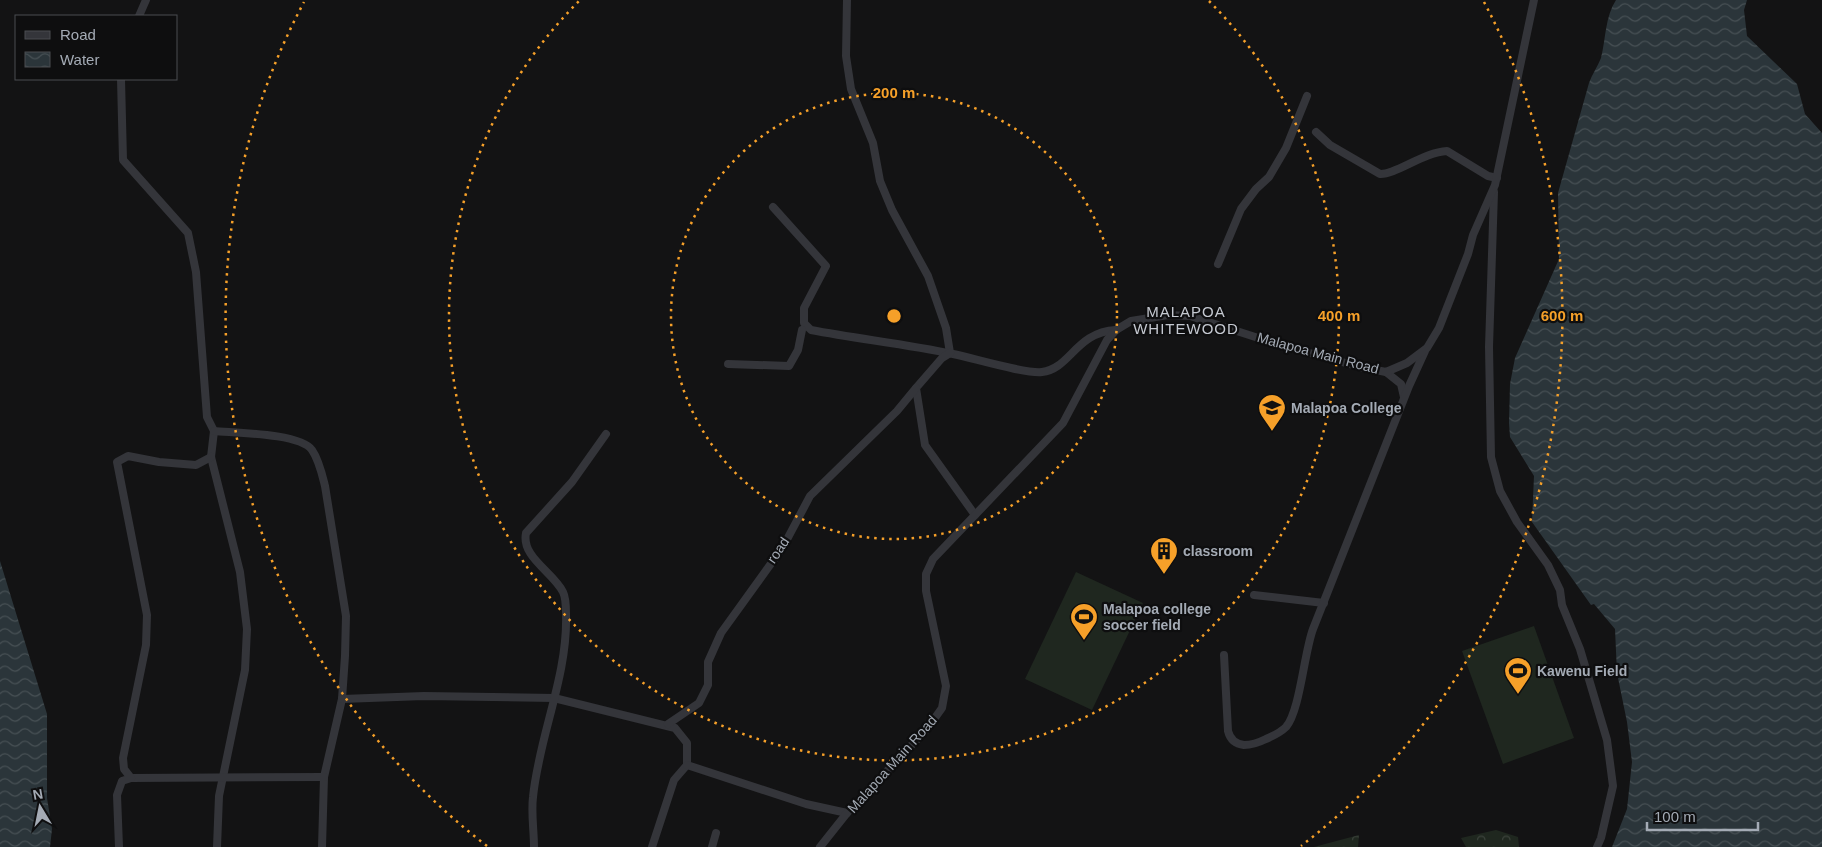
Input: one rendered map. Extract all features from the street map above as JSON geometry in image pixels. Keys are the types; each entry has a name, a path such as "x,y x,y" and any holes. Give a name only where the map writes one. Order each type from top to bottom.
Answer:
{"street":[{"path":"139,15 146,0"},
{"path":"847,0 846,56 851,89 873,143 880,180 889,203 917,253 930,283 946,328 950,353"},
{"name":"Malapoa Main Road","path":"820,847 847,813 927,729 942,708 946,686 932,626 925,581 926,574 933,560 1063,423 1104,345 1116,330 1139,318 1168,315 1190,316 1274,343 1360,367 1386,372 1407,363 1427,348 1439,328 1468,254 1473,235 1496,181 1534,0"},
{"path":"121,80 123,160 188,233 196,272 208,417 214,431 211,457 240,572 247,629 245,670 218,796 217,847"},
{"path":"1218,264 1241,209 1269,177 1286,148 1307,96"},
{"path":"1316,132 1330,145 1380,174 1389,173 1425,155 1448,151 1496,181 1492,217 1489,347 1491,457 1500,491 1517,522 1548,565 1560,590 1562,606 1578,642 1607,740 1613,786 1602,838 1597,847"},
{"path":"773,207 826,266 804,308 802,318 811,330 842,336 895,342 1041,372 1062,362 1089,337 1107,330 1116,330"},
{"path":"728,364 789,366 798,350 802,330"},
{"path":"1224,655 1229,736 1237,744 1242,745 1264,740 1285,728 1294,710 1308,644 1427,348"},
{"name":"road","path":"668,724 699,703 708,685 708,662 721,633 782,547 810,496 897,412 942,358 950,353"},
{"path":"1386,372 1401,384 1404,402"},
{"path":"916,388 925,444 974,515"},
{"path":"214,431 292,439 311,448 320,466 327,495 346,616 342,699 324,777 322,847"},
{"path":"534,847 533,798 565,635 566,606 563,592 554,579 530,553 525,540 526,533 572,482 606,434"},
{"path":"131,778 124,769 123,758 146,644 147,615 117,462 128,456 159,462 196,465 211,457"},
{"path":"1254,595 1324,603"},
{"path":"342,699 424,696 554,698 668,724 682,733 687,743 686,765 674,780 652,847"},
{"path":"1276,734 1280,742"},
{"path":"686,765 792,800 847,813"},
{"path":"119,847 117,795 122,781 131,778 324,777"},
{"path":"712,847 716,833"}],"green space":[{"name":"Malapoa college soccer field","path":"1076,572 1143,603 1092,710 1025,679"},
{"name":"Kawenu Field","path":"1534,626 1574,738 1503,764 1462,651"},
{"path":"1496,830 1518,837 1519,847 1466,847 1461,838"},
{"path":"1359,835 1358,847 1314,847"}],"water":[{"path":"1616,0 1747,0 1744,10 1747,36 1797,84 1805,114 1822,133 1822,847 1612,847 1627,809 1632,762 1627,722 1617,673 1615,629 1594,604 1591,605 1532,522 1534,476 1510,437 1510,384 1515,358 1559,259 1558,193 1589,83 1601,58 1608,21"},
{"path":"0,561 47,714 47,798 52,829 50,847 0,847"}],"place":[{"name":"Malapoa College","path":"1272,432"},
{"name":"classroom","path":"1164,575"},
{"name":"Malapoa college soccer field","path":"1084,641"},
{"name":"Kawenu Field","path":"1518,695"}],"district":[{"name":"MALAPOA WHITEWOOD","path":"1186,320"}]}
